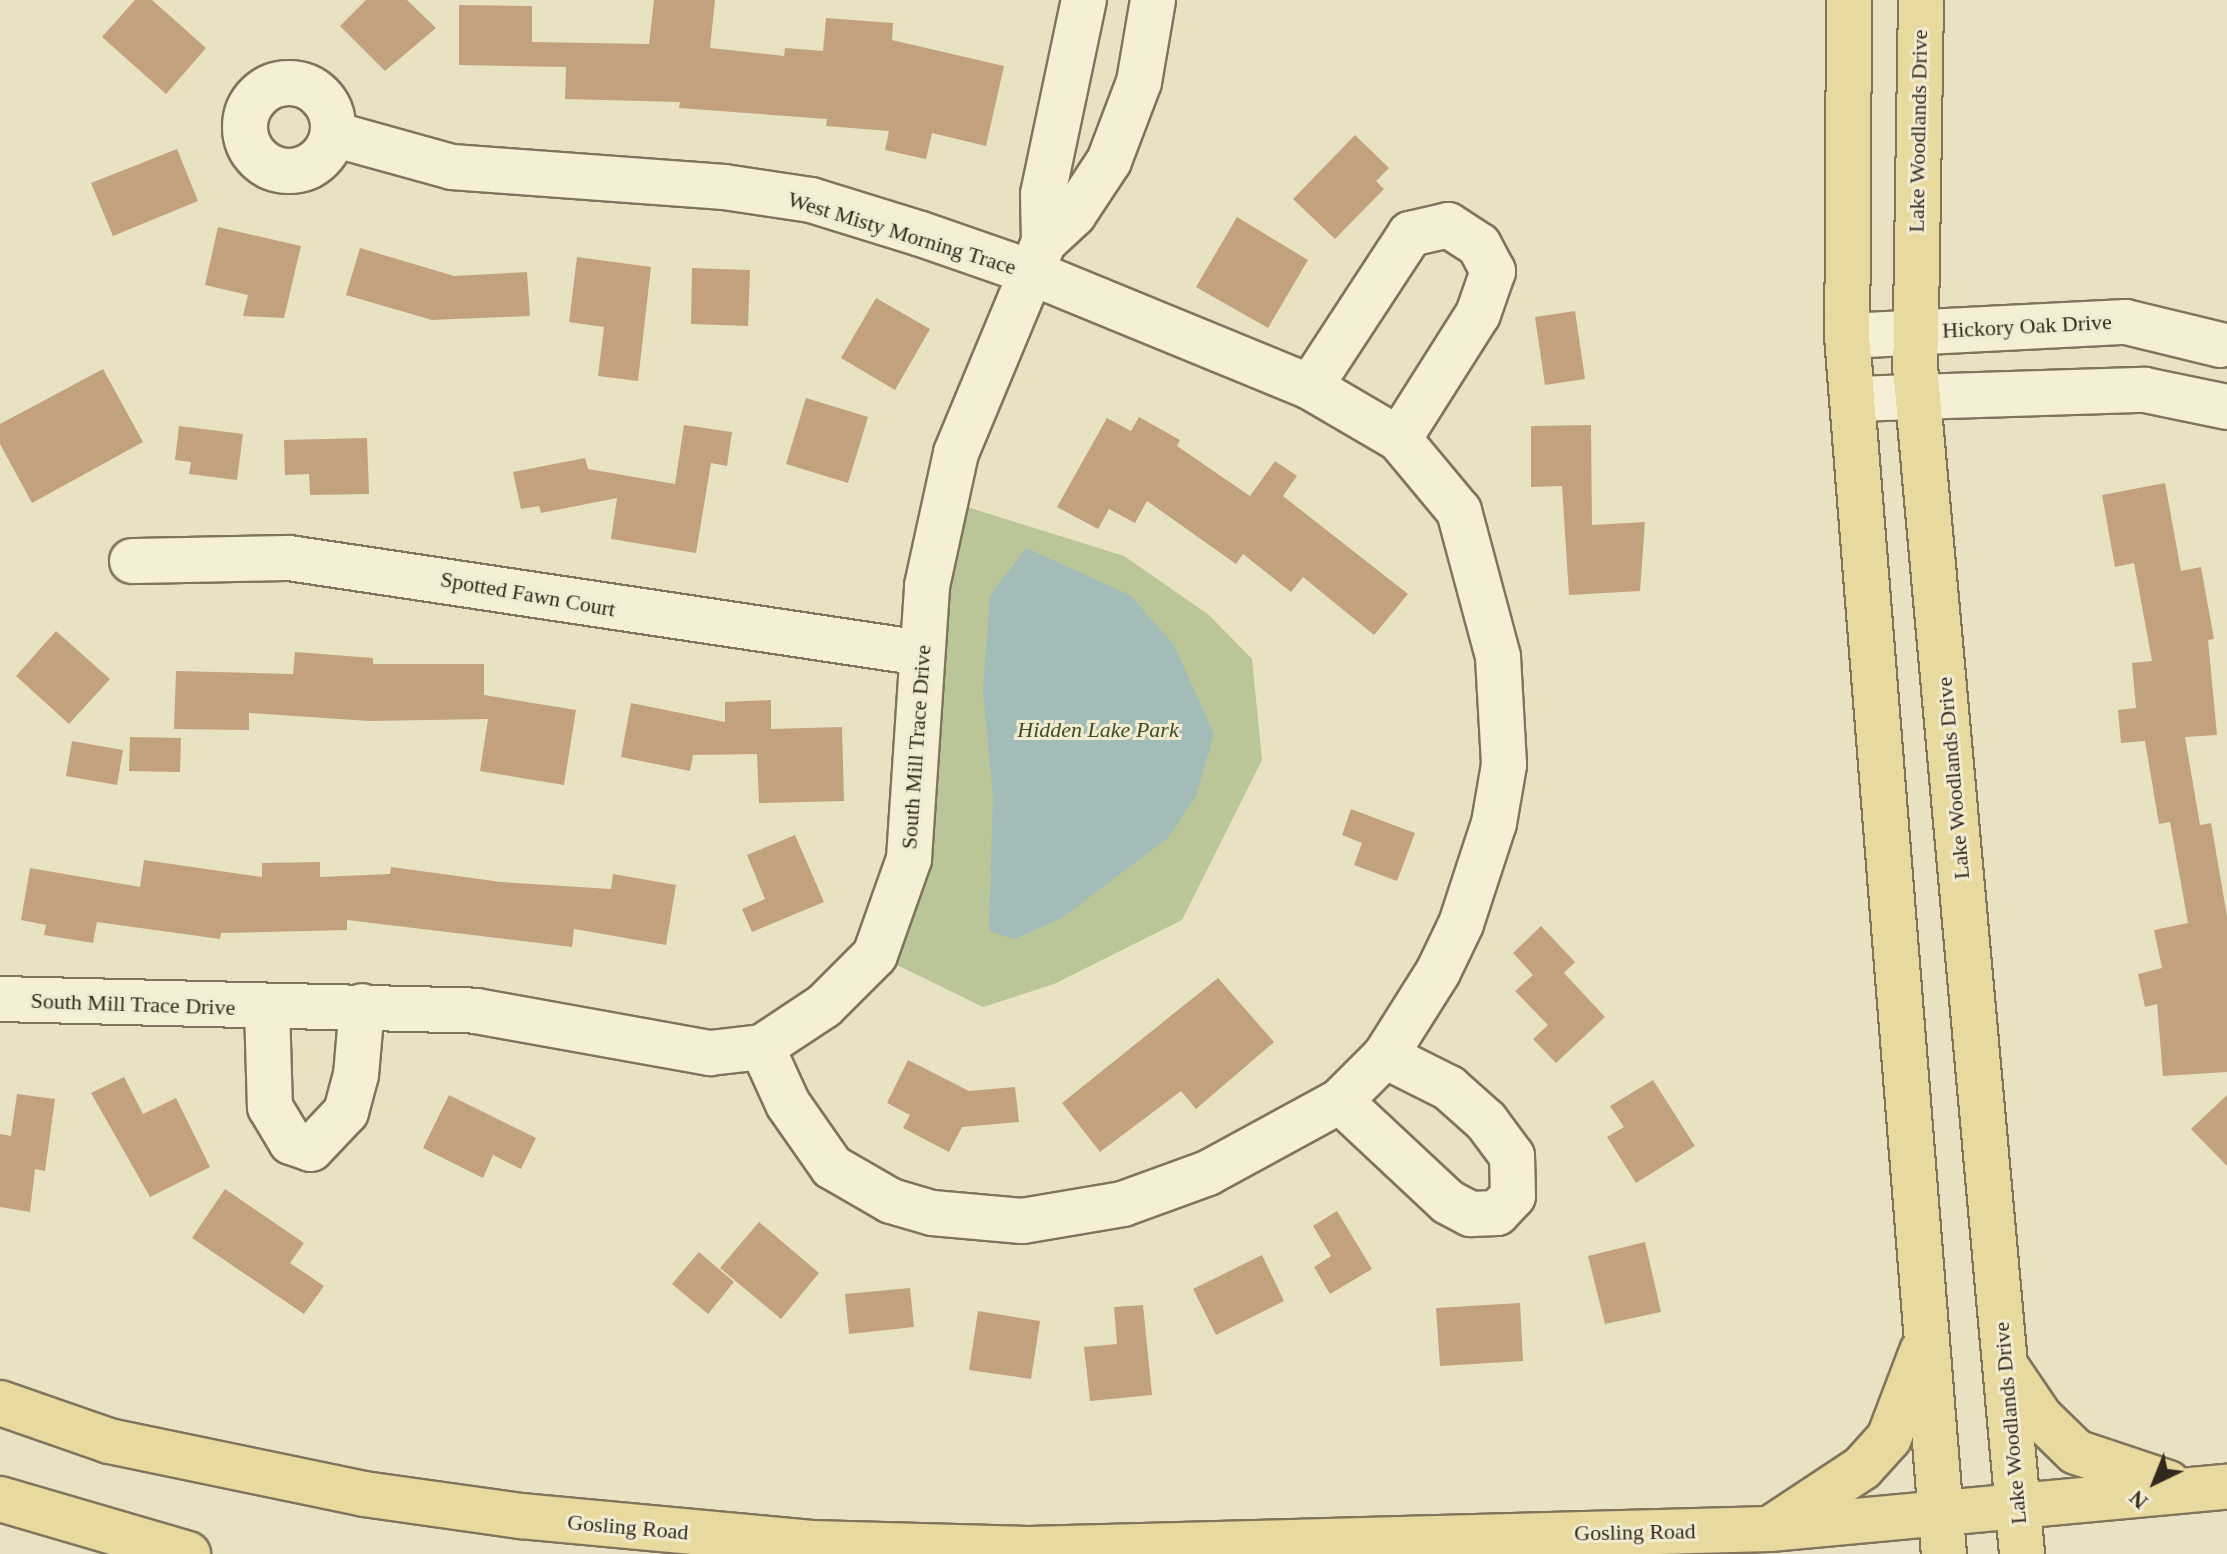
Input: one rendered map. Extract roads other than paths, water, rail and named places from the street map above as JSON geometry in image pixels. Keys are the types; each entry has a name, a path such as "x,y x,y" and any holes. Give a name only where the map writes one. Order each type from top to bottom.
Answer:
{"main road":[{"path":"1849,0 1847,336 1943,1536"},
{"name":"Lake Woodlands Drive","path":"1921,0 1915,332 1919,396 2022,1554"},
{"path":"1770,1529 1862,1468 1889,1438 1927,1333"},
{"path":"2004,1364 2040,1417 2076,1452 2125,1473 2212,1488"},
{"name":"Gosling Road","path":"0,1403 109,1441 364,1494 521,1516 812,1543 1029,1549 1770,1529 1943,1536 2017,1508 2212,1488"},
{"path":"0,1499 188,1554"}],"street":[{"name":"South Mill Trace Drive","path":"0,999 476,1011 680,1050 762,1047 824,1006 875,955 891,921 909,859 918,793 927,586 956,453 1037,257 1043,194 1084,0"},
{"name":"South Mill Trace Drive","path":"1037,257 1074,214 1109,161 1139,82 1153,0"},
{"name":"West Misty Morning Trace","path":"333,134 452,167 724,187 811,200 1037,257 1310,387 1399,439 1452,500 1474,547 1498,657 1504,765 1494,823 1461,924 1385,1056 1340,1101 1208,1173 1123,1204 1022,1221 932,1213 891,1201 832,1167 788,1104 762,1047"},
{"path":"1310,387 1410,234 1448,225 1479,245 1493,271 1478,314 1399,439"},
{"name":"Hickory Oak Drive","path":"1847,336 2126,322 2225,351"},
{"path":"1853,399 2145,390 2227,407"},
{"name":"Spotted Fawn Court","path":"132,561 303,560 729,629 857,639 922,653"},
{"name":"South Mill Trace Drive","path":"267,1008 270,1107 291,1142 311,1149 346,1112 356,1075 362,1006"},
{"path":"1340,1101 1448,1202 1471,1214 1497,1213 1513,1196 1512,1156 1486,1121 1449,1088 1385,1056"}],"water":[{"path":"1026,548 1130,595 1174,645 1214,734 1196,796 1169,837 1062,918 1014,939 989,931 993,797 983,690 990,595"}],"park label":[{"name":"Hidden Lake Park","path":"1098,730"}]}
